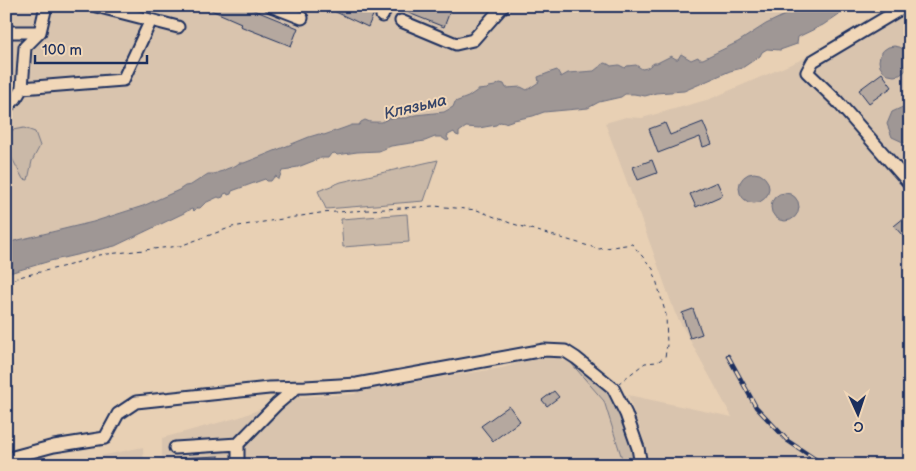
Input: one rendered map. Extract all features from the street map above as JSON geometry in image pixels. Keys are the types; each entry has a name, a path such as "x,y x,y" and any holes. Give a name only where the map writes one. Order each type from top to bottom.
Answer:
{"street":[{"path":"6,108 16,98 22,88 25,47 40,32 46,6"},
{"path":"271,6 302,18"},
{"path":"401,21 456,44 474,40 503,6"},
{"path":"909,6 813,62 808,72 837,101 910,184"},
{"path":"103,7 178,26"},
{"path":"22,88 123,80 151,20"},
{"path":"6,32 40,32"},
{"path":"6,464 13,457 46,448 105,438 118,414 136,402 269,388 344,390 357,384 544,350 565,351 613,388 637,433 641,465"},
{"path":"176,448 238,444 277,404 296,388"},
{"path":"238,444 238,465"}],"path":[{"path":"6,282 70,265 99,255 180,246 232,227 286,218 320,213 434,206 477,210 510,223 599,249 632,244 653,269 666,315 667,345 665,357 657,362 645,363 613,388"}],"shaded area":[{"path":"6,6 804,6 766,24 738,42 703,59 691,60 682,55 676,60 671,56 647,68 641,69 639,66 632,65 625,68 615,65 611,67 602,65 595,71 568,73 561,77 557,70 551,72 526,90 521,87 506,88 500,83 474,92 470,96 455,102 453,107 444,112 407,118 389,118 382,122 352,125 324,135 319,134 244,163 239,163 215,174 208,174 191,185 143,206 93,222 6,243"},
{"path":"804,6 851,6 823,25 798,37 797,44 780,50 767,49 742,68 730,71 684,91 656,93 645,96 625,94 621,97 599,102 588,108 544,112 479,128 466,127 459,132 459,136 454,132 448,135 449,140 447,141 441,137 435,137 425,141 391,146 379,151 331,154 328,158 321,158 290,170 282,171 279,179 276,176 271,181 265,179 232,191 231,194 224,194 223,197 218,197 205,203 194,211 192,209 187,211 115,246 50,261 6,274 6,243 93,222 143,206 191,185 208,174 215,174 309,137 319,134 324,135 352,125 359,125 365,120 382,122 389,118 407,118 415,115 444,112 453,107 455,102 468,97 478,90 487,89 500,83 504,84 506,88 521,87 527,90 539,82 538,77 557,70 561,77 568,73 594,71 604,63 611,66 619,65 625,68 636,65 642,69 671,56 678,59 681,54 691,60 698,57 703,59 738,42 766,24"},
{"path":"910,6 910,457 906,463 901,465 648,465 646,446 628,395 732,417 675,313 605,123 626,117 642,118 710,99 812,55 862,27"},
{"path":"894,46 900,47 908,55 908,67 900,75 894,76 888,75 880,67 879,61 880,55 888,47"},
{"path":"905,106 910,108 910,141 905,143 892,137 887,124 892,112"},
{"path":"24,128 35,132 40,146 32,161 28,180 23,179 6,147 6,131"},
{"path":"438,160 424,201 326,209 318,191 341,182"},
{"path":"754,173 765,177 769,188 765,199 754,203 743,199 739,188 743,177"},
{"path":"785,193 795,197 799,207 795,217 785,221 775,217 771,207 775,197"},
{"path":"407,214 409,242 343,247 341,219"},
{"path":"551,355 571,363 604,401 624,465 162,465 162,438 240,417 265,407 274,401 279,407 297,397 355,394 359,390 502,368"},
{"path":"574,361 610,390 622,413 634,451 636,465 624,465 604,401 571,363"},
{"path":"143,447 144,465 58,465"}],"building":[{"path":"202,6 244,6 298,28 291,46 240,26 241,23"},
{"path":"323,6 377,6 368,27"},
{"path":"408,6 452,6 444,27 406,12"},
{"path":"882,73 892,87 869,103 859,90"},
{"path":"703,122 712,144 703,147 700,137 658,153 649,129 665,123 670,135"},
{"path":"652,160 657,173 638,180 633,167"},
{"path":"717,182 723,195 696,207 690,194"},
{"path":"910,213 910,244 894,226"},
{"path":"693,309 702,334 690,338 682,313"},
{"path":"554,391 559,397 547,406 542,400"},
{"path":"509,406 520,421 493,441 481,426"},
{"path":"219,456 219,465 179,465 179,458"}],"railway":[{"path":"728,356 756,407 788,441 824,465"}],"water label":[{"name":"Клязьма","path":"415,106"}]}
